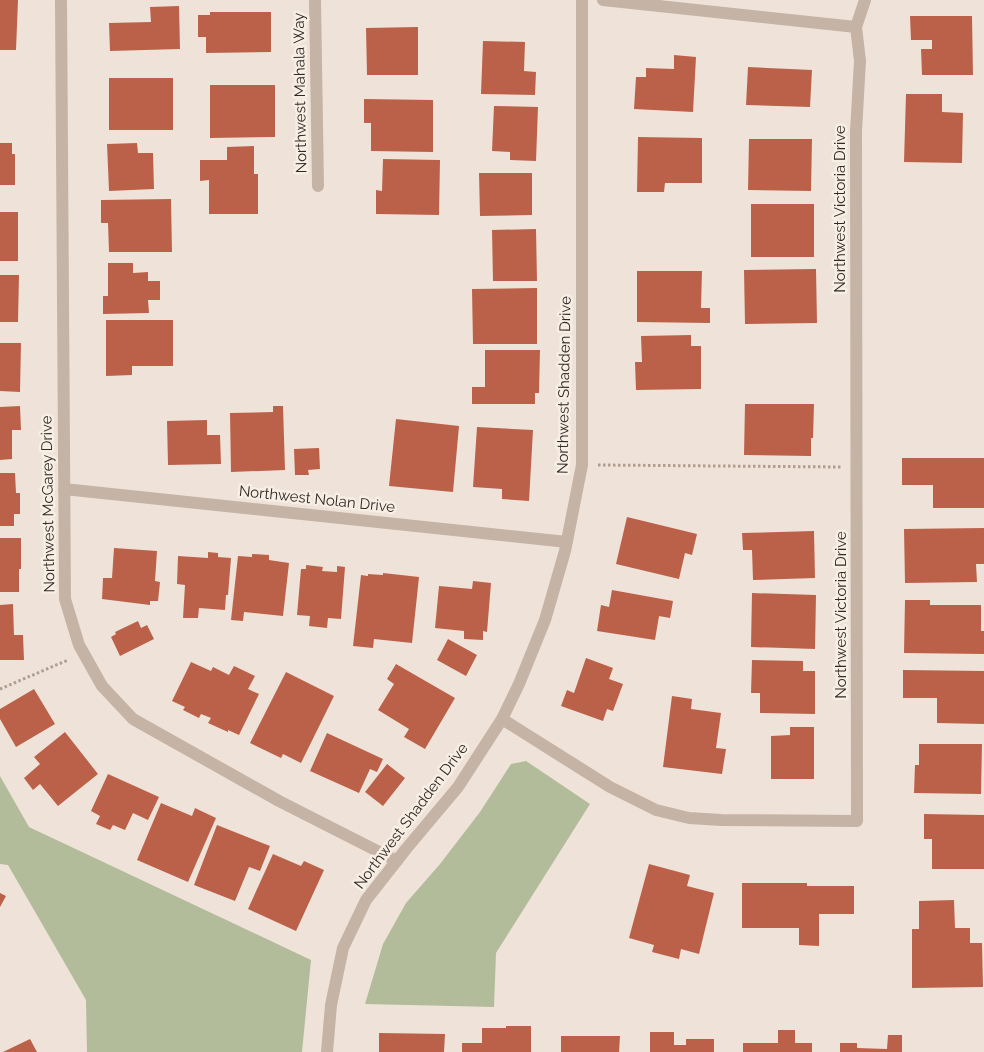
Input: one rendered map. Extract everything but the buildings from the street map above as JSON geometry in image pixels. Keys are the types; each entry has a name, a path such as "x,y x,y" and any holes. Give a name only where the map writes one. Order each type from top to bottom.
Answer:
{"street":[{"name":"Northwest McGarey Drive","path":"61,0 65,599 79,645 102,686 134,719 280,801 397,861"},
{"name":"Northwest Mahala Way","path":"315,0 318,186"},
{"name":"Northwest Shadden Drive","path":"327,1052 331,1005 343,948 366,900 458,787 502,719 519,684 545,620 566,542 582,465 582,0"},
{"path":"603,0 856,27 865,0"},
{"name":"Northwest Victoria Drive","path":"502,719 610,787 656,810 689,818 721,820 858,821 856,131 860,61 856,27"},
{"name":"Northwest Nolan Drive","path":"64,489 566,542"}],"path":[{"path":"582,465 857,467"},
{"path":"0,688 84,653"}],"green space":[{"path":"526,761 590,804 496,953 494,1007 365,1004 383,944 406,903 440,864 480,812 511,764"},
{"path":"0,776 29,827 311,960 302,1052 87,1052 86,1000 8,865 0,864"}]}
